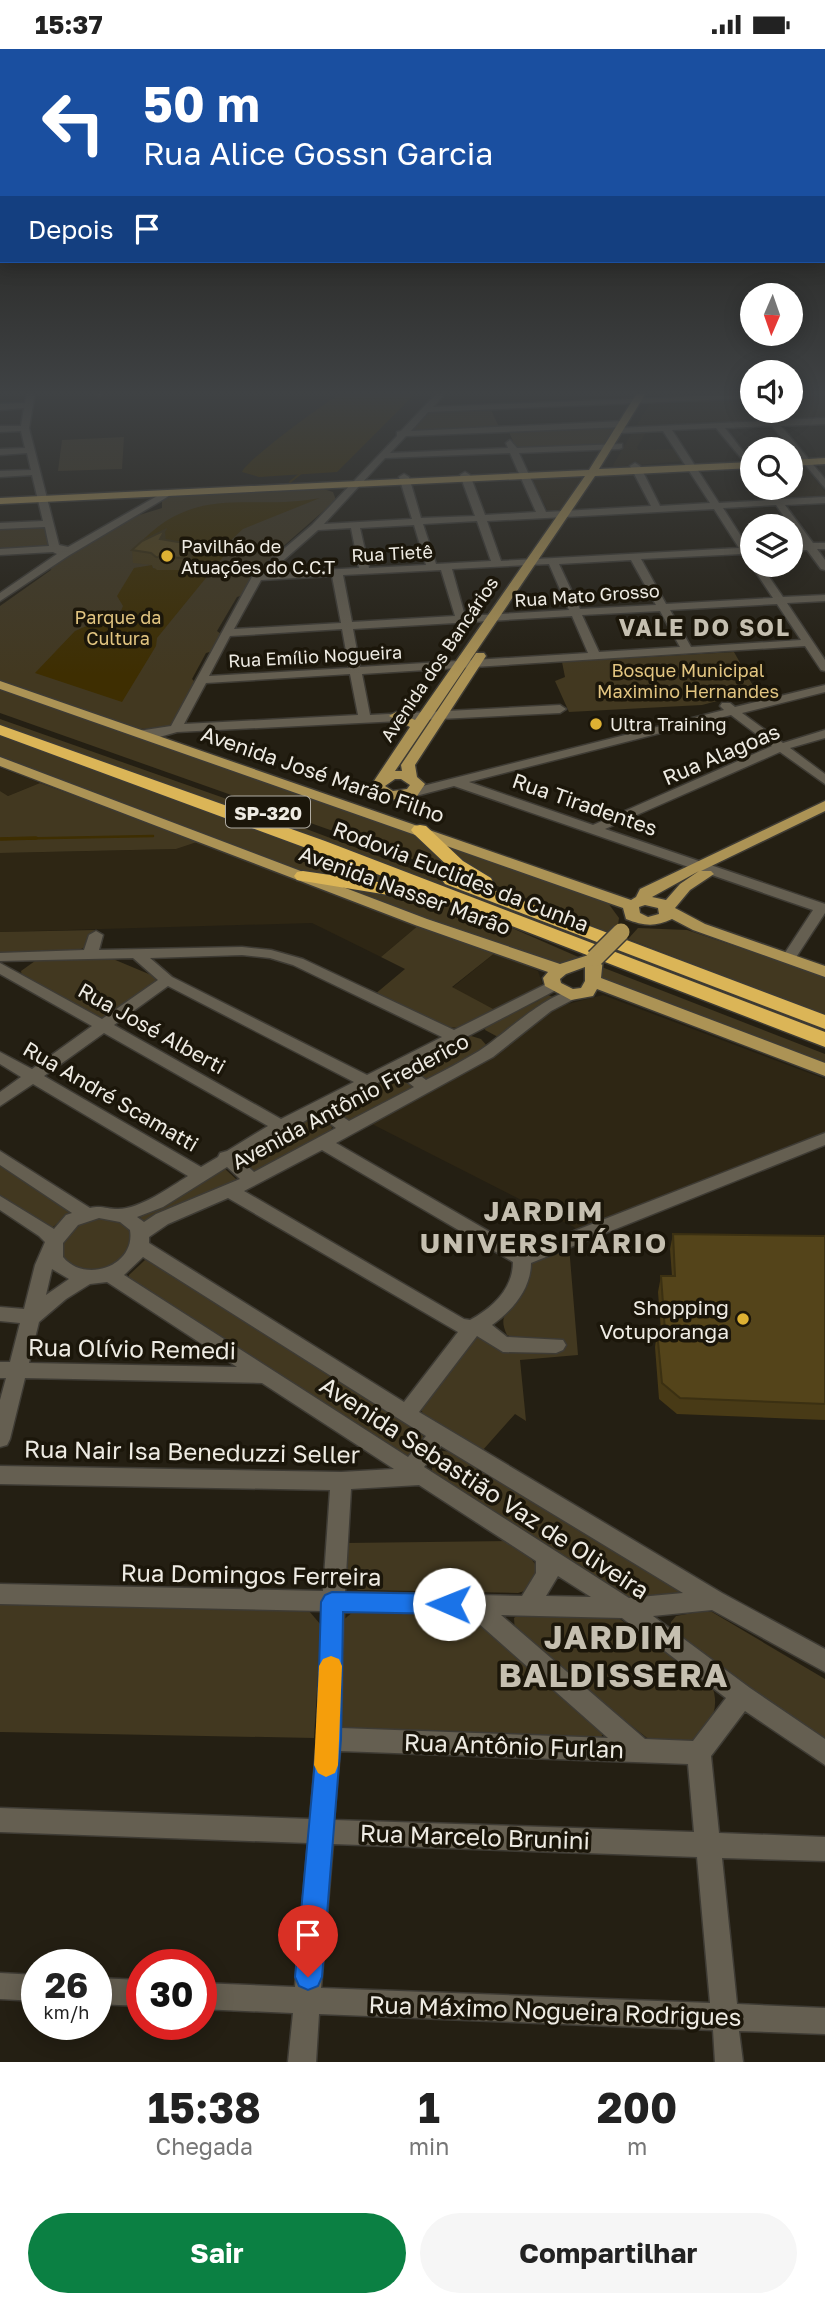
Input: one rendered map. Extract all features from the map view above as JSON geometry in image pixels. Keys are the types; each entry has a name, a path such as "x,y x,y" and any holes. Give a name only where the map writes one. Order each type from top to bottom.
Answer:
{"highway":[{"name":"Rodovia Euclides da Cunha","path":"0,716 534,911 825,1022"},
{"name":"Rodovia Euclides da Cunha","path":"0,730 462,899 825,1040"},
{"path":"419,830 457,865 534,911"},
{"path":"303,876 462,899"}],"main road":[{"path":"0,499 259,487"},
{"path":"60,497 154,496 295,487"},
{"path":"320,487 333,489 338,502"},
{"name":"Avenida dos Bancários","path":"379,783 459,665 540,561 587,487"},
{"name":"Avenida dos Bancários","path":"412,783 408,765 475,664 498,618"},
{"name":"Avenida José Marão Filho","path":"0,685 635,906"},
{"path":"396,716 420,720"},
{"name":"Avenida Nasser Marão","path":"0,761 303,876 557,978"},
{"path":"334,801 357,799 379,783 398,775 412,783 380,806 376,815"},
{"path":"379,783 386,795 396,797"},
{"path":"622,931 645,892 706,868 825,805"},
{"path":"780,830 825,814"},
{"path":"622,931 662,919 685,887 706,868"},
{"path":"635,906 657,901 699,927 825,972"},
{"path":"635,906 641,921 653,922"},
{"name":"Avenida Antônio Frederico","path":"557,978 594,959 622,931"},
{"path":"594,959 593,981 825,1070"},
{"path":"557,978 571,995"},
{"name":"Avenida Antônio Frederico","path":"571,995 587,992 593,981"}],"street":[{"path":"39,487 59,551"},
{"path":"176,728 257,577 315,527 352,487"},
{"path":"407,487 432,569"},
{"path":"469,487 499,565"},
{"path":"530,487 542,514"},
{"path":"646,487 657,509"},
{"path":"704,487 740,537"},
{"path":"0,552 59,551 77,546 154,496"},
{"path":"777,500 825,567"},
{"path":"315,527 825,500"},
{"path":"0,526 49,524"},
{"path":"355,525 365,572"},
{"path":"803,547 825,545"},
{"name":"Rua Tietê","path":"257,577 740,550"},
{"path":"0,598 59,551"},
{"path":"634,556 687,650"},
{"path":"540,561 576,612 595,655"},
{"path":"446,568 461,620"},
{"path":"337,573 364,717"},
{"path":"763,577 825,668"},
{"path":"0,580 26,579"},
{"name":"Rua Mato Grosso","path":"226,633 825,598"},
{"name":"Rua Emílio Nogueira","path":"202,680 807,643"},
{"path":"412,783 452,779 729,708 825,680"},
{"path":"729,708 825,688"},
{"path":"729,708 825,780"},
{"path":"420,720 441,713 560,709"},
{"path":"142,734 156,734 176,728 396,716"},
{"name":"Rua Alagoas","path":"594,829 781,747 825,734"},
{"name":"Rua Tiradentes","path":"452,779 823,909"},
{"path":"788,959 823,909"},
{"path":"90,956 96,935"},
{"path":"0,957 242,951 271,954 298,962 453,1036"},
{"path":"138,955 167,980 366,1081"},
{"name":"Rua José Alberti","path":"0,968 281,1126"},
{"name":"Avenida Antônio Frederico","path":"122,1215 157,1203 226,1157 281,1126 474,1027 557,978"},
{"path":"0,1100 104,1028 167,980"},
{"name":"Avenida Antônio Frederico","path":"141,1240 162,1219 253,1180 425,1088 499,1044 546,1008 571,995"},
{"path":"474,1027 499,1044"},
{"name":"Rua André Scamatti","path":"0,1057 199,1174"},
{"path":"397,1066 425,1088"},
{"path":"318,1107 348,1129"},
{"path":"522,1259 825,1139"},
{"path":"323,1143 522,1259"},
{"path":"0,1157 86,1214"},
{"path":"226,1157 253,1180"},
{"path":"230,1191 459,1325 488,1331 503,1344 556,1345"},
{"path":"0,1202 46,1231 53,1243 54,1257 61,1267 87,1277 110,1275 135,1258 141,1240 131,1219 99,1212 86,1214 61,1230 53,1243 44,1265 32,1317 9,1370 0,1439"},
{"name":"Avenida Sebastião Vaz de Oliveira","path":"141,1240 439,1434 713,1600 825,1661"},
{"path":"407,1413 473,1327 488,1319 519,1285 524,1273 522,1259"},
{"name":"Avenida Sebastião Vaz de Oliveira","path":"110,1275 626,1608 742,1696 825,1753"},
{"path":"0,1314 32,1317 59,1294 87,1277"},
{"name":"Rua Olívio Remedi","path":"9,1370 262,1375"},
{"path":"419,1472 439,1434"},
{"name":"Rua Nair Isa Beneduzzi Seller","path":"0,1475 341,1481 393,1480 419,1472"},
{"path":"302,2062 329,1739 332,1602 341,1481"},
{"path":"529,1604 547,1575 546,1556"},
{"name":"Rua Domingos Ferreira","path":"0,1594 626,1608 713,1600"},
{"path":"473,1605 638,1749"},
{"path":"729,2062 699,1753 742,1696"},
{"name":"Rua Antônio Furlan","path":"329,1739 699,1753"},
{"name":"Rua Marcelo Brunini","path":"0,1819 825,1849"},
{"path":"0,1986 21,1987"},
{"name":"Rua Máximo Nogueira Rodrigues","path":"217,1997 825,2021"}],"shaded area":[{"path":"535,487 579,487 564,509 548,511"},
{"path":"803,487 821,487 825,492 825,499 803,500"},
{"path":"320,498 243,529 233,539 223,557 157,638 156,646 122,702 35,673 75,631 121,611 123,606 117,596 134,568 152,565 153,568 164,570 192,556 193,553 136,547 158,527 180,513 224,503"},
{"path":"0,768 40,783 8,796 0,791"},
{"path":"200,841 420,924 381,957 312,923 0,932 0,853 176,849"},
{"path":"496,952 538,971 542,983 539,990 497,1011 452,988"},
{"path":"603,995 825,1079 825,1136 579,1234 574,1227 372,1124 494,1055 556,1007"}],"green space":[{"name":"Parque da Cultura","path":"320,488 333,492 336,500 279,550 279,554 243,595 237,597 217,631 221,634 213,651 206,653 192,679 196,683 170,728 139,729 0,683 0,606 51,570 52,565 133,517 162,508 162,499 166,496"},
{"path":"0,527 46,528 50,546 0,551"},
{"name":"Bosque Municipal Maximino Hernandes","path":"734,652 756,691 702,705 569,712 555,681 565,677 562,662"},
{"path":"0,689 423,837 457,872 443,870 0,713"},
{"path":"0,719 224,798 601,940 593,947 0,727"},
{"path":"0,735 419,889 323,879 0,760"},
{"path":"40,783 200,841 176,849 0,853 0,791 8,796"},
{"path":"436,841 608,903 619,918 618,925 610,933 488,882"},
{"path":"355,892 452,902 583,959 570,965 548,962"},
{"path":"420,924 496,952 452,987 497,1011 462,1028 440,1027 374,995 405,969 381,957"},
{"path":"638,928 687,930 825,976 825,1015 628,939"},
{"path":"95,930 89,935 85,947 79,950 0,953 0,932"},
{"path":"618,948 825,1025 825,1037 611,954"},
{"path":"113,959 156,977 154,985 108,1019 96,1018 22,976 21,971 35,961"},
{"path":"599,966 825,1054 825,1068 604,983 593,972"},
{"path":"546,994 555,998 498,1037 485,1030 486,1025 538,1001"},
{"path":"468,1035 481,1039 487,1046 434,1079 422,1079 410,1069 411,1064"},
{"path":"397,1076 412,1086 411,1092 352,1123 331,1110 331,1106"},
{"path":"321,1116 332,1127 329,1137 258,1173 250,1173 238,1162 240,1155 309,1117"},
{"path":"0,1164 71,1208 69,1214 53,1227 46,1227 0,1197"},
{"path":"225,1169 236,1179 233,1184 149,1222 142,1220 140,1216 144,1213"},
{"path":"98,1216 121,1219 135,1231 130,1257 95,1271 80,1269 62,1257 62,1239 76,1224"},
{"path":"569,1246 578,1355 520,1360 526,1421 515,1414 482,1451 423,1416 421,1406 472,1334 519,1340 507,1335 503,1319 523,1295 530,1264 535,1258"},
{"path":"145,1260 154,1261 421,1429 424,1440 410,1455 399,1455 129,1280 129,1275"},
{"path":"442,1451 457,1452 686,1590 687,1595 630,1601 432,1475 432,1461"},
{"path":"510,1541 532,1560 539,1575 537,1582 530,1588 518,1593 358,1590 343,1579 345,1543"},
{"path":"0,1604 309,1611 321,1625 314,1738 0,1732"},
{"path":"354,1611 470,1614 604,1731 600,1740 343,1733 335,1723 341,1622"},
{"path":"522,1612 617,1617 711,1684 715,1703 711,1719 686,1747 651,1741 515,1635 514,1618"},
{"path":"712,1612 825,1679 825,1742 671,1634 671,1622 676,1616"}],"building":[{"path":"165,530 160,539 192,541 188,558 156,557 151,553 132,550 142,541"},
{"name":"Shopping Votuporanga","path":"673,1234 825,1236 825,1404 680,1398 662,1383 657,1331 665,1331 661,1276 675,1276"}],"waterway":[{"path":"36,838 0,839 153,836"}],"slow traffic":[{"path":"326,1765 331,1666"}],"place":[{"name":"Pavilhão de Atuações do C.C.T","path":"167,556"},
{"name":"Ultra Training","path":"596,724"},
{"name":"Shopping Votuporanga","path":"743,1319"}],"district":[{"name":"VALE DO SOL","path":"705,627"},
{"name":"JARDIM UNIVERSITÁRIO","path":"544,1226"},
{"name":"JARDIM BALDISSERA","path":"614,1655"}],"route":[{"path":"308,1977 329,1739 332,1602 449,1604"}]}
